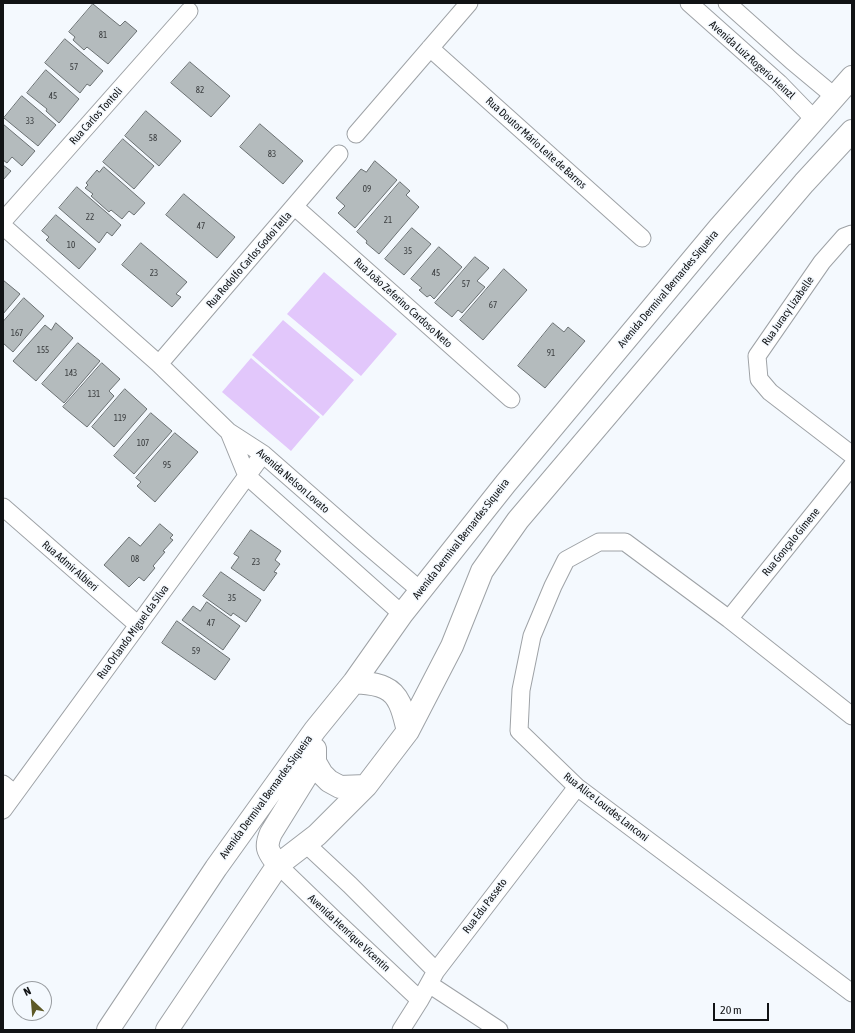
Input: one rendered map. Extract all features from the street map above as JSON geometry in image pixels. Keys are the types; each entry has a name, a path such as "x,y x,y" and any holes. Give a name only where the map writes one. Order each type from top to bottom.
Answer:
{"main road":[{"name":"Avenida Dermival Bernardes Siqueira","path":"108,1030 216,868 314,730 354,682 402,614 506,483 719,228 852,77"},
{"path":"167,1030 278,865 306,844 333,820 366,786 408,731 452,646 482,571 518,520 789,200 852,131"},
{"path":"354,682 385,688 396,697 403,711 408,731"},
{"path":"314,730 315,762 322,774 329,781 340,787 366,786"},
{"path":"278,865 269,852 267,842 271,833 315,762"}],"street":[{"path":"356,134 469,3"},
{"name":"Avenida Luiz Rogerio Heinzl","path":"689,3 779,83 814,119"},
{"path":"727,3 834,96"},
{"name":"Rua Carlos Tontoli","path":"3,221 189,11"},
{"name":"Rua Doutor Mário Leite de Barros","path":"430,48 642,238"},
{"name":"Rua Rodolfo Carlos Godoi Tella","path":"159,364 339,154"},
{"name":"Rua João Zeferino Cardoso Neto","path":"295,207 511,399"},
{"path":"3,226 159,364 230,432"},
{"name":"Rua Juracy Lizabelle","path":"852,234 844,237 822,262 757,356 759,379 770,392 852,455"},
{"name":"Avenida Nelson Lovato","path":"230,432 263,454 366,545 421,590"},
{"name":"Avenida Nelson Lovato","path":"230,432 247,476 402,614"},
{"name":"Rua Orlando Miguel da Silva","path":"3,810 9,789 138,625 263,454"},
{"name":"Rua Gonçalo Gimene","path":"729,619 852,466"},
{"name":"Rua Admir Albieri","path":"3,506 138,625"},
{"name":"Rua Alice Lourdes Lanconi","path":"852,716 729,619 625,542 599,542 566,560 553,586 532,636 521,690 519,731 577,787 852,993"},
{"name":"Rua Edu Passeto","path":"401,1030 432,978 577,787"},
{"path":"306,844 350,885 432,978 499,1030"},
{"name":"Avenida Henrique Vicentin","path":"278,865 420,1000"}],"shaded area":[{"path":"324,272 397,334 361,376 287,314"},
{"path":"283,320 354,380 323,416 252,355"},
{"path":"251,358 320,417 291,451 222,392"}],"building":[{"path":"93,4 120,26 125,21 137,31 108,64 87,47 84,50 73,40 75,37 69,32"},
{"path":"65,39 103,71 90,86 87,84 80,93 45,63"},
{"path":"190,62 230,96 211,117 171,83"},
{"path":"46,70 79,99 59,123 46,111 47,109 27,93"},
{"path":"22,96 56,125 38,146 4,118"},
{"path":"146,111 181,141 159,166 125,136"},
{"path":"3,124 35,151 22,166 12,157 7,163 3,160"},
{"path":"260,124 303,161 283,184 240,147"},
{"path":"123,139 154,166 134,189 103,162"},
{"path":"375,161 397,180 355,228 338,213 345,206 336,198 361,169 366,172"},
{"path":"3,165 11,171 3,180"},
{"path":"104,167 145,203 134,215 129,211 122,219 111,210 109,212 91,196 93,194 85,188 88,185 86,183 97,170 99,172"},
{"path":"400,182 410,191 406,195 419,207 379,254 366,243 367,241 357,232"},
{"path":"77,187 121,225 112,236 107,232 99,243 59,208"},
{"path":"184,194 235,237 217,258 166,215"},
{"path":"56,215 96,249 79,269 46,240 49,237 42,231"},
{"path":"412,228 431,244 404,275 385,259"},
{"path":"141,243 187,282 176,294 181,297 172,307 122,265"},
{"path":"439,247 462,267 434,299 430,295 427,297 419,290 422,288 411,279"},
{"path":"475,257 489,268 477,281 485,287 462,313 458,310 452,317 435,303"},
{"path":"504,269 527,290 483,340 460,320"},
{"path":"3,280 20,294 3,314"},
{"path":"24,298 44,316 13,352 3,343 3,322"},
{"path":"56,323 73,338 36,381 13,361 45,325 51,330"},
{"path":"553,323 564,332 568,327 585,341 545,388 518,366"},
{"path":"78,343 100,361 64,403 42,384"},
{"path":"102,363 120,379 109,391 114,396 87,427 63,407"},
{"path":"125,389 147,409 114,447 92,427"},
{"path":"151,413 172,431 134,474 114,456"},
{"path":"175,433 198,452 155,502 137,486 141,482 136,478"},
{"path":"160,524 173,535 170,538 173,540 163,551 165,552 153,566 155,568 144,581 139,577 129,587 104,565 129,537 140,546"},
{"path":"251,530 281,551 275,560 280,564 274,572 277,573 264,591 231,568 239,557 234,554"},
{"path":"221,572 261,600 246,622 233,613 231,616 203,596"},
{"path":"207,602 240,626 223,650 182,620 193,606 200,611"},
{"path":"177,621 230,659 215,680 162,643"}]}
